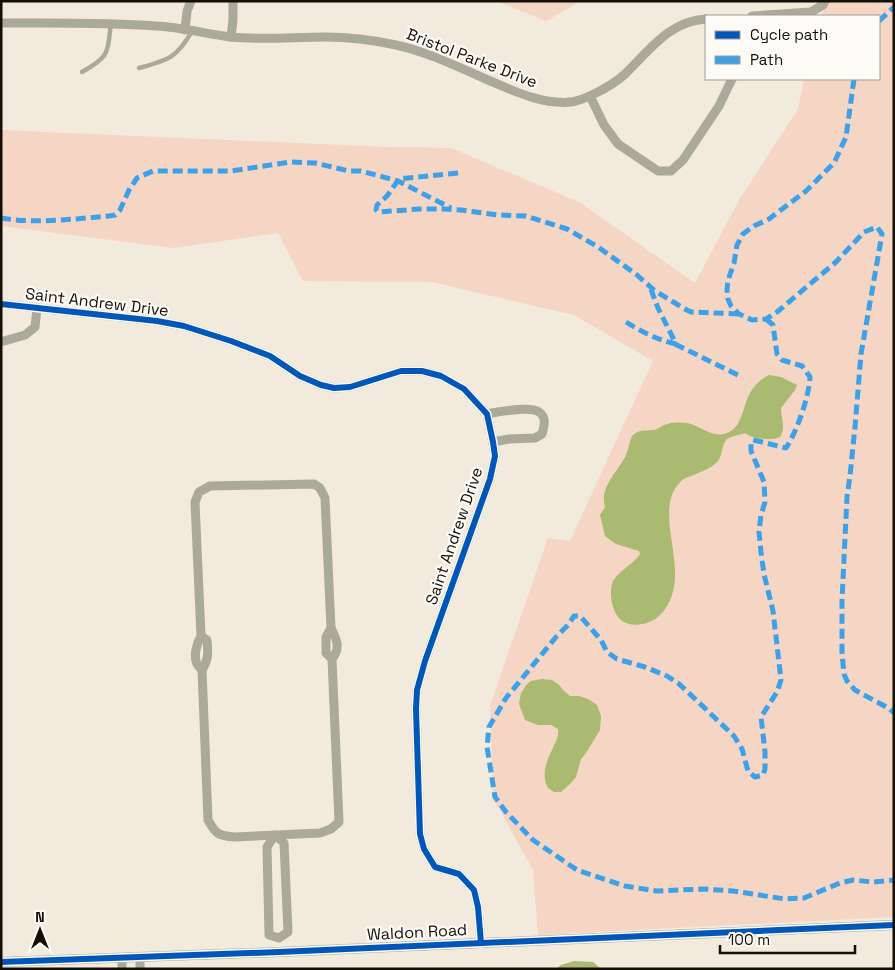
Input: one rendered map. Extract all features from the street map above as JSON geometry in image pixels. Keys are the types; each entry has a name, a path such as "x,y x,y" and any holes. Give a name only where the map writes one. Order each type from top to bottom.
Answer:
{"street":[{"path":"188,30 187,11 191,1"},
{"path":"231,37 233,1"},
{"path":"767,15 811,12 826,1"},
{"name":"Bristol Parke Drive","path":"1,23 111,23 158,26 231,37 362,39 418,51 525,96 549,102 572,102 590,96 623,76 653,45 671,31 688,22 705,19"},
{"path":"590,96 604,125 618,144 658,171 671,171 683,160 718,106 731,80"},
{"name":"Saint Andrew Drive","path":"1,304 157,321 184,326 270,356 300,376 334,388 350,387 401,371 422,371 441,376 464,388 487,414 494,456 490,479 417,690 420,834 424,849 435,867 459,874 474,890 478,907 481,943"},
{"path":"1,342 25,335 34,327 37,308"},
{"path":"487,414 530,409 540,412 543,417 542,434 535,438 508,439 493,442"},
{"path":"275,834 268,847 269,936 279,938 288,932 284,843 275,834 222,836 213,829 208,820 202,670 196,663 197,642 201,636 195,502 199,492 210,486 314,484 320,488 325,498 331,628 337,639 337,652 332,659 339,822 331,829 320,833 275,834"},
{"name":"Waldon Road","path":"1,962 894,926"},
{"path":"279,938 279,952"},
{"path":"140,957 140,969"},
{"path":"122,958 122,969"}],"lane":[{"path":"82,72 96,64 106,55 111,23"},
{"path":"138,68 161,62 176,53 184,44 188,30"}],"shaded area":[{"path":"496,1 576,1 576,4 546,21"},
{"path":"830,1 894,1 894,917 538,935 533,870 493,798 490,706 548,538 570,541 653,361 574,315 432,282 303,281 278,233 173,248 1,226 1,130 388,147 451,148 579,202 695,283 739,200 798,109 804,80 880,80 880,15 821,15"},
{"path":"769,375 781,377 797,385 781,408 782,434 780,437 773,439 745,434 729,438 724,443 720,457 715,464 681,481 672,495 669,510 675,564 675,582 670,599 660,615 652,621 636,625 625,623 618,617 613,608 611,588 617,576 640,554 639,551 616,544 605,536 600,515 605,507 604,500 607,486 626,455 632,436 640,431 654,430 666,424 676,423 692,424 714,434 730,432 740,419 752,390 759,381"},
{"path":"552,680 570,696 588,699 597,705 601,716 600,730 581,759 576,777 561,792 554,792 548,788 545,778 546,763 557,739 558,729 551,725 538,725 525,720 519,704 521,693 527,684 531,681"},
{"path":"574,961 593,962 601,969 556,969 561,965"}],"marked path":[{"path":"880,20 894,7"},
{"path":"854,80 846,137 834,163 806,191 769,219 743,234 737,245 727,289 731,306 739,314 752,320 766,319 777,312 836,262 864,232 877,227 882,234 861,354 847,497 842,600 842,653 844,674 847,681 855,690 894,713"},
{"path":"1,218 42,221 115,215 120,210 137,178 153,171 231,171 291,162 315,163 349,171 361,171 398,181 451,208"},
{"path":"458,173 399,179 387,196 377,205 376,210 379,212 444,209 526,216 567,229 598,247 637,275 654,290 691,312 739,314"},
{"path":"626,322 650,335 676,344 650,287"},
{"path":"766,319 773,325 777,354 782,360 802,366 810,377 802,414 786,448 753,440 751,444 751,451 764,482 765,502 759,532 764,574 773,611 781,680 777,692 761,717 765,752 763,775 755,777 748,771 742,749 734,736 678,683 645,667 617,659 607,652 601,640 580,616 574,616 506,698 489,727 487,747 495,797 506,812 533,840 577,870 625,886 657,891 703,889 733,891 785,899 804,898 840,883 853,880 873,882 894,880"},
{"path":"675,344 742,377"}],"cycle path":[{"path":"1,304 157,321 184,326 270,356 300,376 334,388 350,387 401,371 422,371 441,376 464,389 487,414 495,456 490,479 425,661 417,690 416,709 420,834 424,849 435,867 459,874 474,890 478,907 481,943"},
{"path":"1,962 279,952 894,925"}]}
